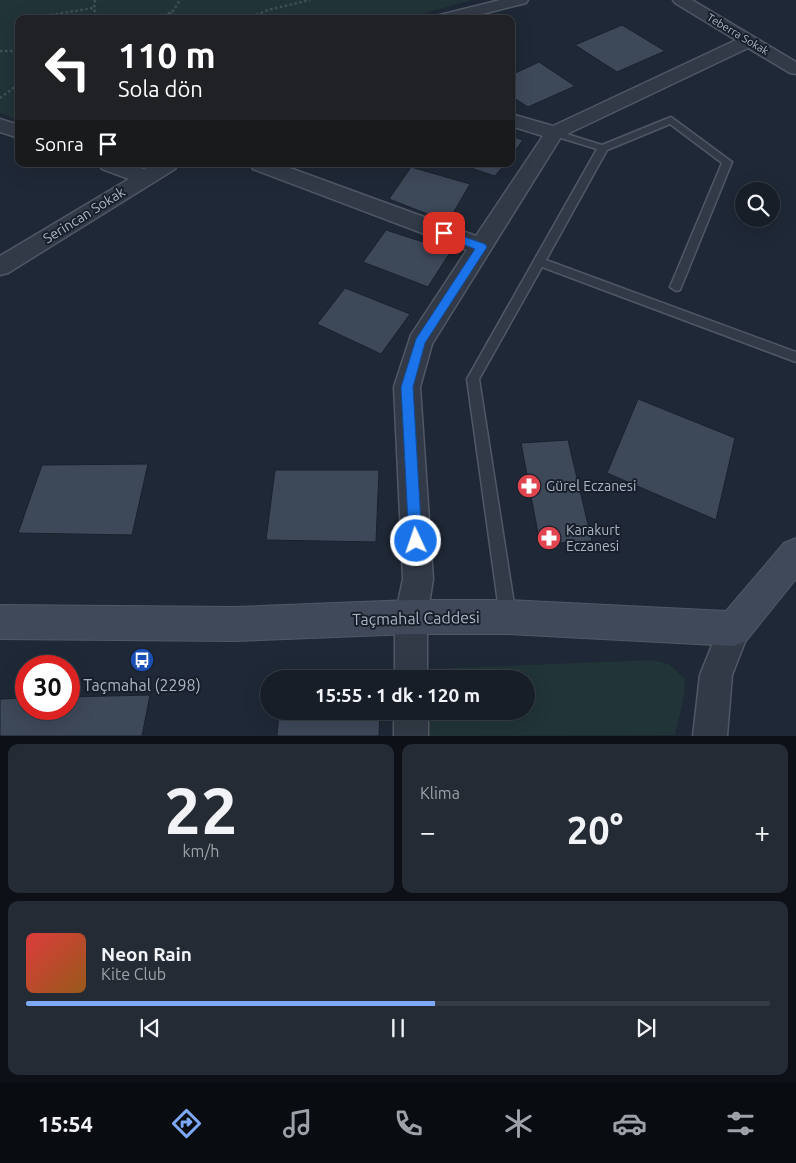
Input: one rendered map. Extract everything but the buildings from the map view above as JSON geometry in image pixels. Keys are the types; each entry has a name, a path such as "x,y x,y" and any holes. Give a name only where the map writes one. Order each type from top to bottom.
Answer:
{"street":[{"path":"458,15 520,0"},
{"name":"Teberra Sokak","path":"681,0 796,69"},
{"path":"411,670 412,617 418,579 407,387 420,342 554,133 749,41"},
{"path":"515,121 554,133"},
{"path":"0,125 15,131"},
{"path":"118,167 145,176"},
{"name":"Serincan Sokak","path":"0,267 162,167"},
{"path":"268,167 482,247"},
{"path":"710,736 716,675 734,629 796,554"},
{"name":"Taçmahal Caddesi","path":"0,622 234,624 412,617 508,617 734,629"},
{"path":"411,720 411,736"}],"lane":[{"path":"508,617 473,379 603,148 671,120 726,162 676,287"},
{"path":"554,133 603,148"},
{"path":"538,262 796,357"}],"path":[{"path":"95,0 93,12 96,15"},
{"path":"173,15 169,14 179,4 180,0"},
{"path":"256,15 268,10 310,0"},
{"path":"50,15 93,8"},
{"path":"0,51 15,51"},
{"path":"0,98 15,87"}],"green space":[{"path":"0,0 472,0 418,15 15,15 15,119 0,113"},
{"path":"652,660 669,664 685,679 684,696 675,735 427,736 427,720 535,720 535,670 425,669"}],"place":[{"name":"Gürel Eczanesi","path":"529,486"},
{"name":"Karakurt Eczanesi","path":"549,538"},
{"name":"Taçmahal (2298)","path":"142,660"}],"route":[{"path":"416,541 407,387 420,342 482,247 444,233"}]}
